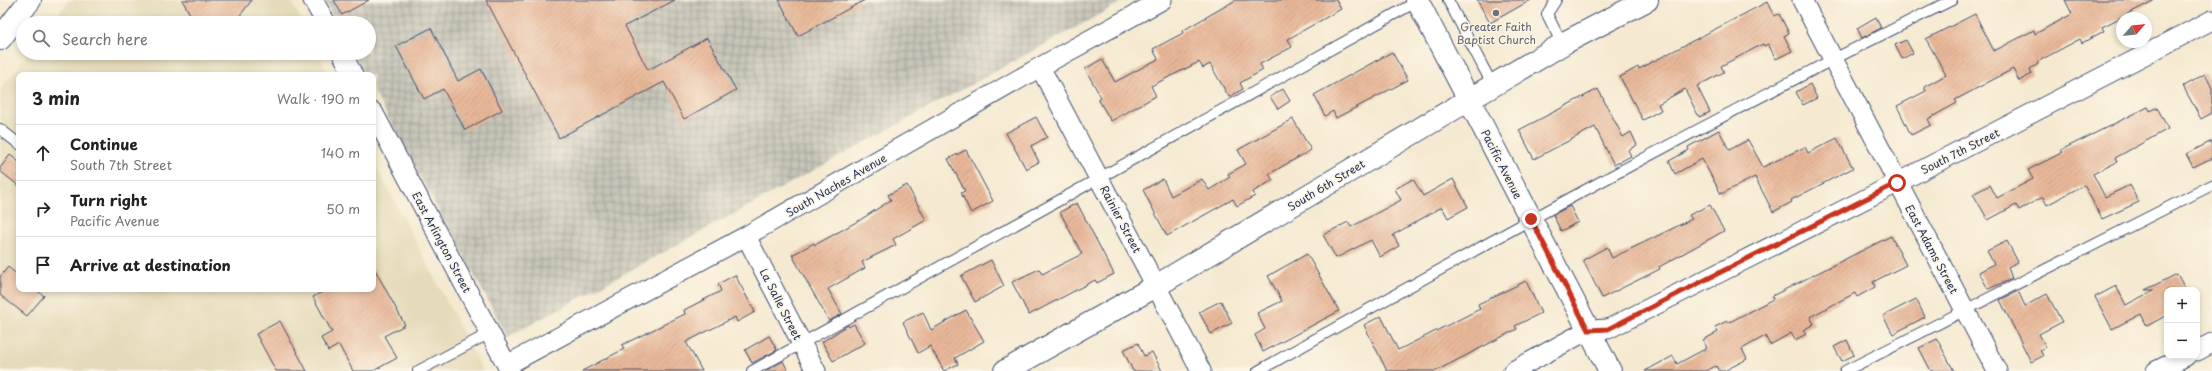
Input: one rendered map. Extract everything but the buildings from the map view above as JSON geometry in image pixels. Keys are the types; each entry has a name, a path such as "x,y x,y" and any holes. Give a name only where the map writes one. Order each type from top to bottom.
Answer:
{"street":[{"path":"18,16 30,0"},
{"path":"313,0 322,16"},
{"name":"South Naches Avenue","path":"508,368 746,236 1040,67 1162,0"},
{"name":"South 6th Street","path":"1004,371 1156,286 1562,44 1647,0"},
{"name":"East Adams Street","path":"1802,0 1997,371"},
{"name":"Pacific Avenue","path":"1417,1 1610,371"},
{"path":"0,39 16,18"},
{"name":"South 7th Street","path":"1513,371 1588,330 1608,329 1897,183 2212,20"},
{"path":"346,60 352,72"},
{"name":"Rainier Street","path":"1040,67 1201,371"},
{"name":"East Arlington Street","path":"376,118 508,368"},
{"name":"La Salle Street","path":"746,236 816,371"},
{"path":"2200,349 2212,343"},
{"path":"2156,371 2180,359"}],"lane":[{"path":"1448,0 1493,86"},
{"path":"1556,0 1547,14 1562,44"},
{"path":"1258,371 1531,219 1832,59 1952,0"},
{"path":"752,371 1417,1"},
{"path":"0,129 16,142"},
{"path":"1845,371 2212,185"},
{"path":"418,371 490,333"}],"shaded area":[{"path":"69,0 291,0 299,16 56,16"},
{"path":"324,0 1126,0 508,337 376,95 376,72 363,72 357,60 376,60 376,16 333,16"},
{"path":"23,60 322,60 328,72 16,72 16,292 376,292 376,166 483,371 0,371 0,90"}],"place":[{"name":"Greater Faith Baptist Church","path":"1496,13"}],"route":[{"path":"1531,219 1588,330 1608,329 1897,183"}]}
